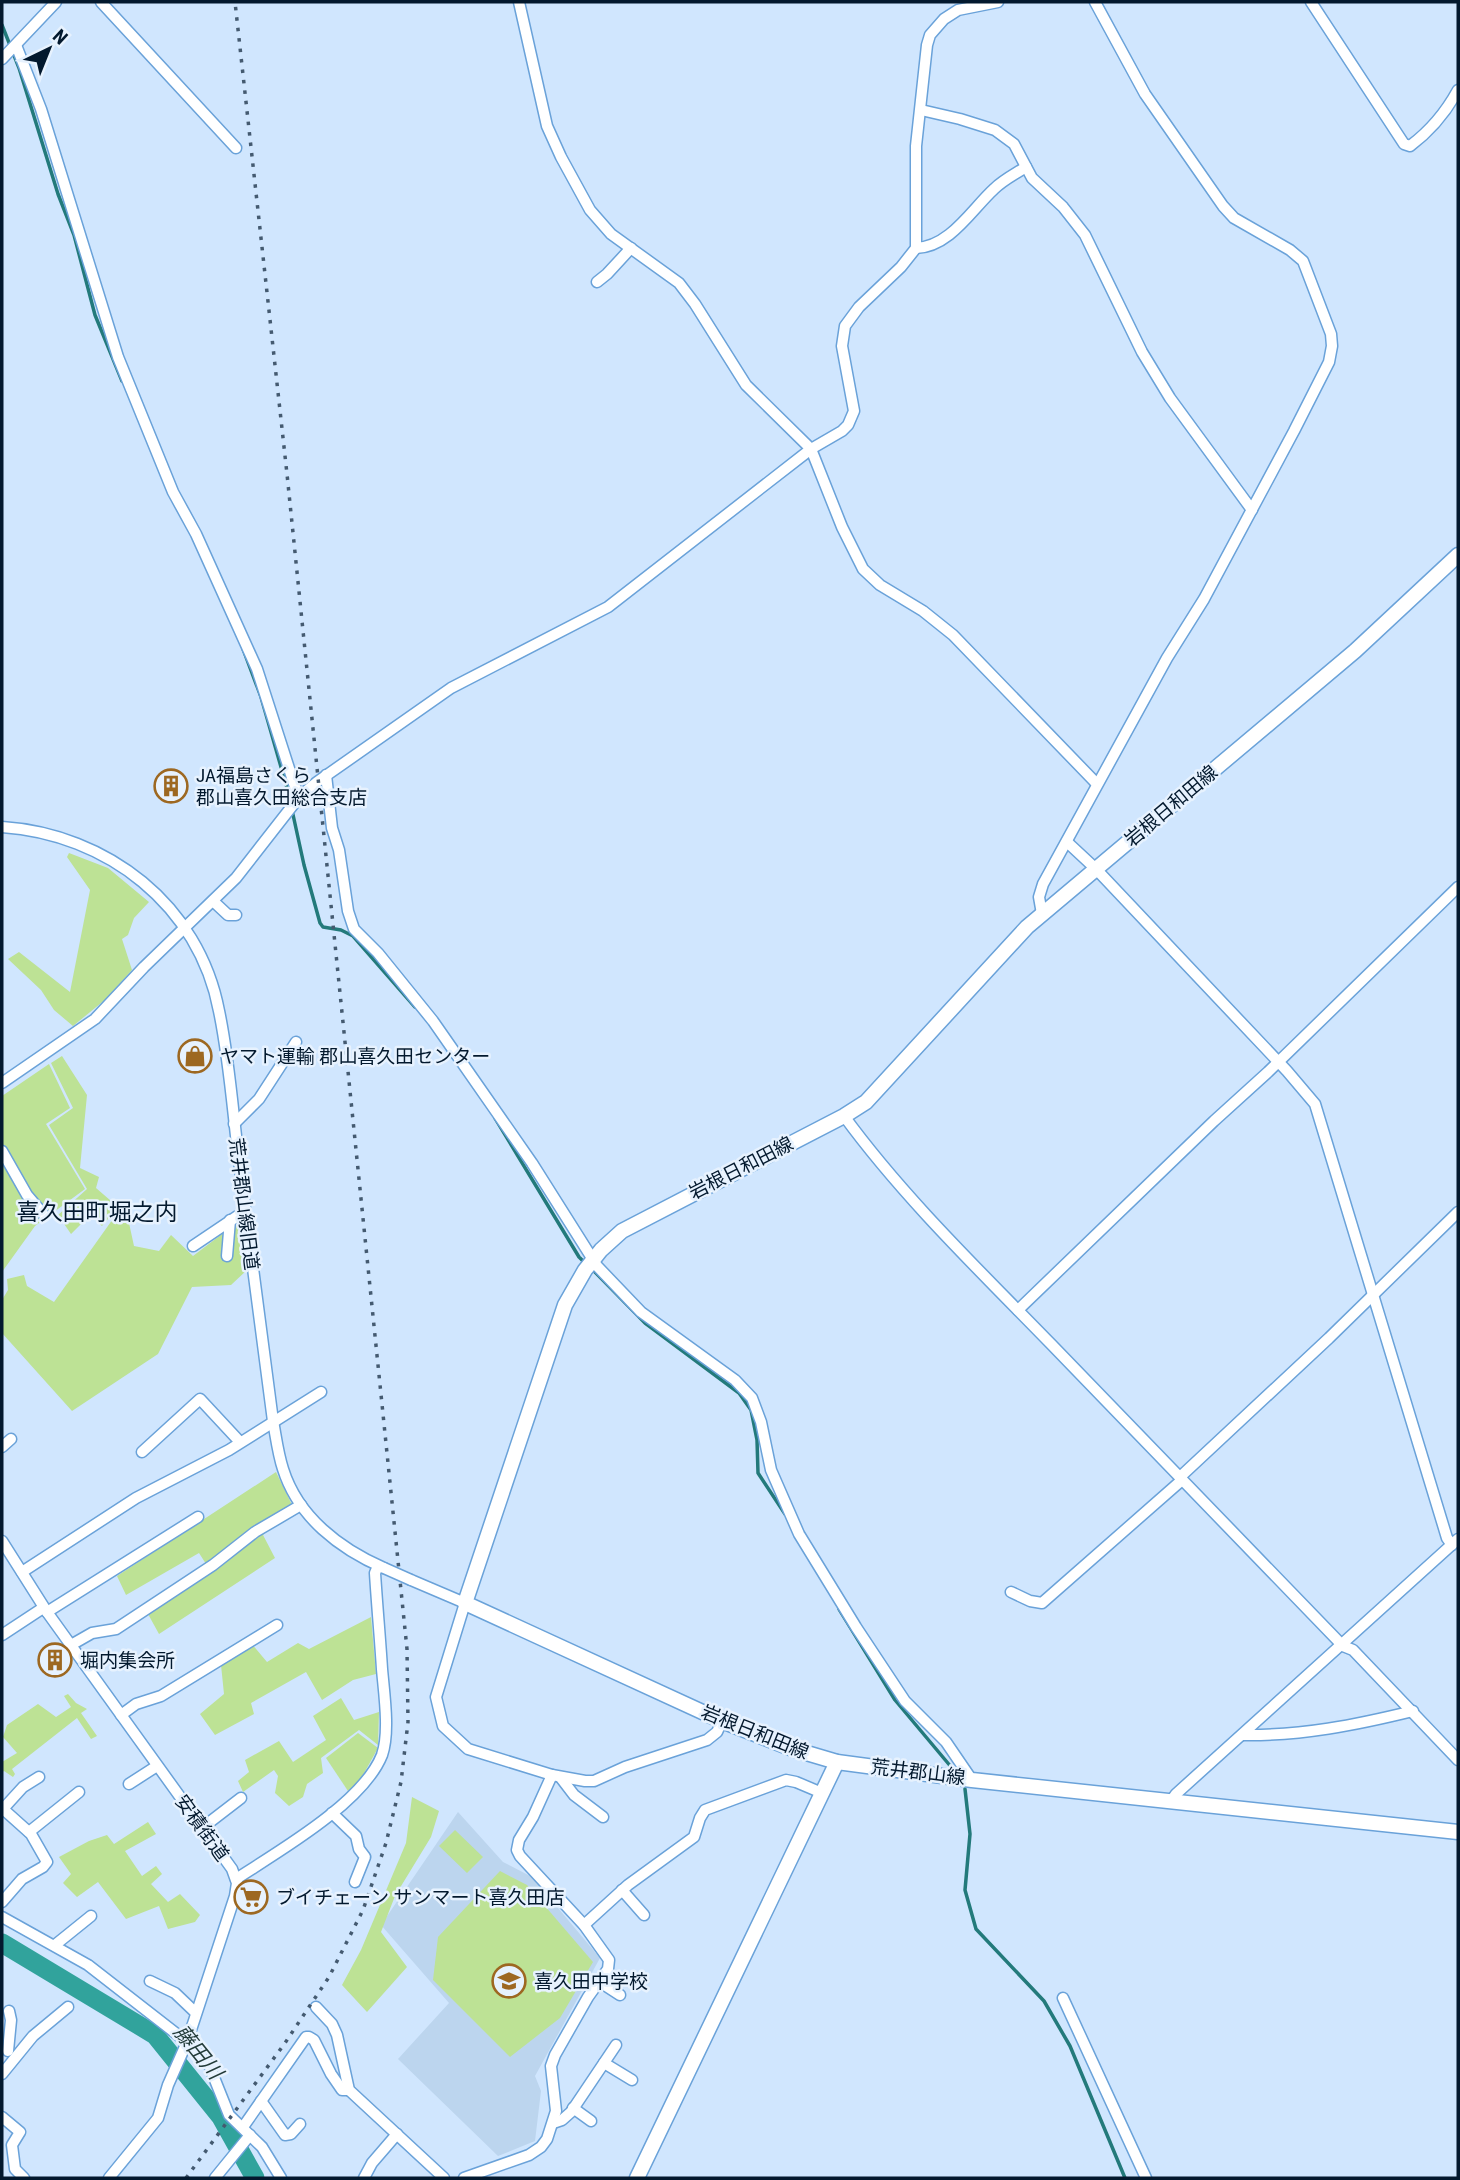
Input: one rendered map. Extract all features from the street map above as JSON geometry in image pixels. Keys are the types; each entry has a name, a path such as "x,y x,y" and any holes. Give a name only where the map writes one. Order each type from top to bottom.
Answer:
{"main road":[{"name":"岩根日和田線","path":"837,1762 793,1749 722,1721 465,1603 565,1305 593,1259 633,1223 844,1116 866,1102 1027,927 1355,651 1458,555"},
{"name":"荒井郡山線","path":"837,1762 972,1780 1458,1832"},
{"path":"637,2178 837,1762"}],"street":[{"path":"2,59 56,2"},
{"path":"101,2 236,148"},
{"path":"519,2 547,125 590,210 606,229 679,283 695,304 738,375 811,449 842,527 863,569 880,585 923,611 953,635 1097,784"},
{"path":"2,1083 95,1018 214,901 248,865 300,796 326,775 451,688 608,607 811,449 848,425 854,411 842,346 845,326 859,307 901,267 916,248 916,146 927,45 935,28 958,10 998,2"},
{"path":"1042,914 1040,892 1097,784 1252,510 1329,362 1332,346 1331,334 1303,261 1290,250 1234,218 1223,206 1145,94 1095,2"},
{"path":"1311,2 1404,144 1410,146 1429,130 1458,90"},
{"path":"16,45 41,109 118,357 173,492 196,534 257,669 300,796"},
{"path":"920,110 1000,132 1014,144 1032,178 1063,207 1085,235 1142,352 1170,398 1252,510"},
{"path":"916,248 929,246 958,229 999,184 1026,167"},
{"path":"597,282 607,275 631,248"},
{"path":"326,775 332,828 339,850 350,922 354,929 433,1021 532,1163 593,1259 619,1291 641,1312 735,1380 752,1398 761,1422 771,1470 799,1534 905,1701 946,1742 972,1780"},
{"name":"荒井郡山線旧道","path":"2,827 31,829 109,857 156,894 185,928 202,961 219,1010 273,1421 284,1472 301,1505 324,1532 343,1546 381,1567 465,1603"},
{"path":"1067,842 1097,869 1279,1062 1307,1092 1318,1110 1439,1513 1447,1538 1455,1542 1171,1801"},
{"path":"1018,1310 1279,1062 1458,887"},
{"path":"214,901 228,915 236,915"},
{"path":"234,1124 259,1098 296,1042"},
{"path":"844,1116 861,1140 919,1206 1018,1310 1343,1646 1353,1650 1458,1760"},
{"path":"2,1151 27,1195 44,1214"},
{"path":"193,1246 245,1211"},
{"path":"1010,1592 1042,1603 1181,1478 1458,1212"},
{"path":"228,1256 230,1220"},
{"path":"22,1572 136,1498 240,1442 321,1392"},
{"path":"142,1452 200,1399 240,1442"},
{"path":"2,1447 11,1439"},
{"path":"71,1646 92,1633 116,1629 214,1565 255,1532 301,1505"},
{"path":"2,1635 198,1517"},
{"name":"安積街道","path":"2,1541 45,1610 232,1869 236,1879 235,1896 187,2042 158,2118 109,2178"},
{"path":"236,1879 313,1829 332,1813 370,1774 382,1754 385,1720 375,1573 381,1567"},
{"path":"465,1603 437,1689 437,1709 443,1726 453,1737 477,1753 556,1777 594,1781 699,1744 717,1732 722,1721"},
{"path":"121,1715 136,1704 161,1696 277,1625"},
{"path":"1242,1735 1280,1736 1322,1731 1413,1711"},
{"path":"129,1784 157,1766"},
{"path":"2,1902 22,1879 47,1862 29,1832 3,1808 23,1787 39,1777"},
{"path":"556,1777 574,1796 603,1816"},
{"path":"464,2178 529,2155 541,2147 556,2111 551,2066 588,1997 607,1973 609,1959 584,1925 517,1850 519,1840 556,1777"},
{"path":"584,1925 622,1890 666,1855 694,1837 705,1810 786,1780 822,1793"},
{"path":"29,1832 79,1792"},
{"path":"202,1828 241,1798"},
{"path":"332,1813 356,1836 359,1849 366,1857 355,1882"},
{"path":"622,1890 644,1915"},
{"path":"55,1945 91,1916"},
{"path":"2,1917 88,1965 187,2042 209,2065 229,2115 262,2147 281,2178"},
{"path":"150,1981 175,1993 196,2013"},
{"path":"600,1982 620,1995"},
{"path":"1063,1998 1146,2178"},
{"path":"9,2051 33,2036 68,2007"},
{"path":"316,2007 332,2024 337,2035 349,2090 444,2178"},
{"path":"2,2074 9,2051 9,2011"},
{"path":"218,2174 247,2131 261,2101 303,2040 309,2037 314,2040 342,2090 349,2090"},
{"path":"553,2123 562,2120 573,2108 616,2045"},
{"path":"604,2063 632,2080"},
{"path":"261,2101 285,2136 291,2134 300,2124"},
{"path":"573,2108 592,2121"},
{"path":"2,2118 20,2132 12,2145 15,2169 24,2178"},
{"path":"363,2178 397,2134"}],"shaded area":[{"name":"喜久田中学校","path":"458,1812 503,1862 532,1877 600,1958 535,2076 541,2091 535,2141 498,2156 398,2059 449,2003 381,1925"}],"green space":[{"path":"69,853 108,868 149,902 134,918 128,935 122,939 132,970 106,999 73,1026 54,1010 41,990 8,959 19,952 70,992 90,890 67,857"},
{"path":"62,1056 87,1095 80,1168 99,1177 96,1188 118,1207 102,1226 82,1208 81,1224 71,1234 58,1215 87,1189 49,1125 73,1108 51,1063"},
{"path":"49,1064 70,1108 46,1124 85,1189 35,1226 2,1272 2,1096"},
{"path":"115,1216 129,1223 134,1246 159,1251 171,1235 193,1256 241,1222 247,1270 231,1285 192,1287 158,1354 72,1411 2,1333 2,1300 8,1290 7,1279 24,1275 27,1286 54,1302"},
{"path":"276,1472 293,1507 263,1535 275,1558 159,1634 148,1614 208,1567 199,1553 126,1595 117,1576"},
{"path":"371,1617 376,1674 353,1680 322,1700 306,1672 251,1703 254,1714 215,1735 200,1714 224,1694 221,1665 251,1643 267,1662 298,1643 309,1649"},
{"path":"68,1694 76,1703 87,1709 81,1713 97,1736 91,1739 77,1718 12,1769 15,1774 13,1777 2,1772 2,1762 17,1753 3,1737 7,1725 38,1704 56,1717 71,1707 64,1696"},
{"path":"341,1698 354,1720 379,1712 378,1745 359,1730 321,1758 323,1773 307,1784 303,1797 289,1806 275,1793 278,1776 274,1770 243,1792 238,1781 249,1772 245,1760 279,1741 293,1762 326,1740 313,1716"},
{"path":"358,1733 378,1748 358,1784 348,1791 326,1758"},
{"path":"412,1797 439,1811 431,1837 395,1896 381,1932 407,1967 367,2012 342,1985 361,1950 406,1843"},
{"path":"148,1822 156,1834 125,1851 142,1876 156,1866 162,1874 151,1884 168,1902 180,1894 200,1915 195,1922 168,1929 159,1906 126,1919 98,1882 77,1897 63,1883 71,1874 59,1857 107,1835 114,1844"},
{"path":"455,1830 483,1857 467,1873 439,1846"},
{"path":"500,1871 527,1885 593,1962 560,2018 510,2057 433,1980 438,1937"}],"waterway":[{"path":"2,25 19,68 58,194 74,235 95,315 122,381"},
{"path":"243,649 261,697 291,802"},
{"path":"292,810 320,923 323,927 341,930 353,936 415,1007"},
{"path":"495,1118 585,1263"},
{"path":"591,1268 645,1323 739,1393 751,1410 757,1440 758,1473 785,1514"},
{"path":"839,1609 895,1700 952,1768"},
{"path":"965,1789 970,1834 965,1890 976,1929 1044,2001 1070,2046 1125,2178"},
{"name":"藤田川","path":"2,1943 155,2035 221,2117 255,2178"}],"railway":[{"path":"186,2178 285,2043 329,1977 363,1910 386,1843 401,1782 408,1722 407,1649 287,474 235,2"}],"place":[{"name":"JA福島さくら 郡山喜久田総合支店","path":"171,786"},
{"name":"ヤマト運輸 郡山喜久田センター","path":"195,1056"},
{"name":"堀内集会所","path":"55,1660"},
{"name":"ブイチェーン サンマート喜久田店","path":"251,1897"},
{"name":"喜久田中学校","path":"509,1981"}],"district":[{"name":"喜久田町堀之内","path":"97,1212"}]}
